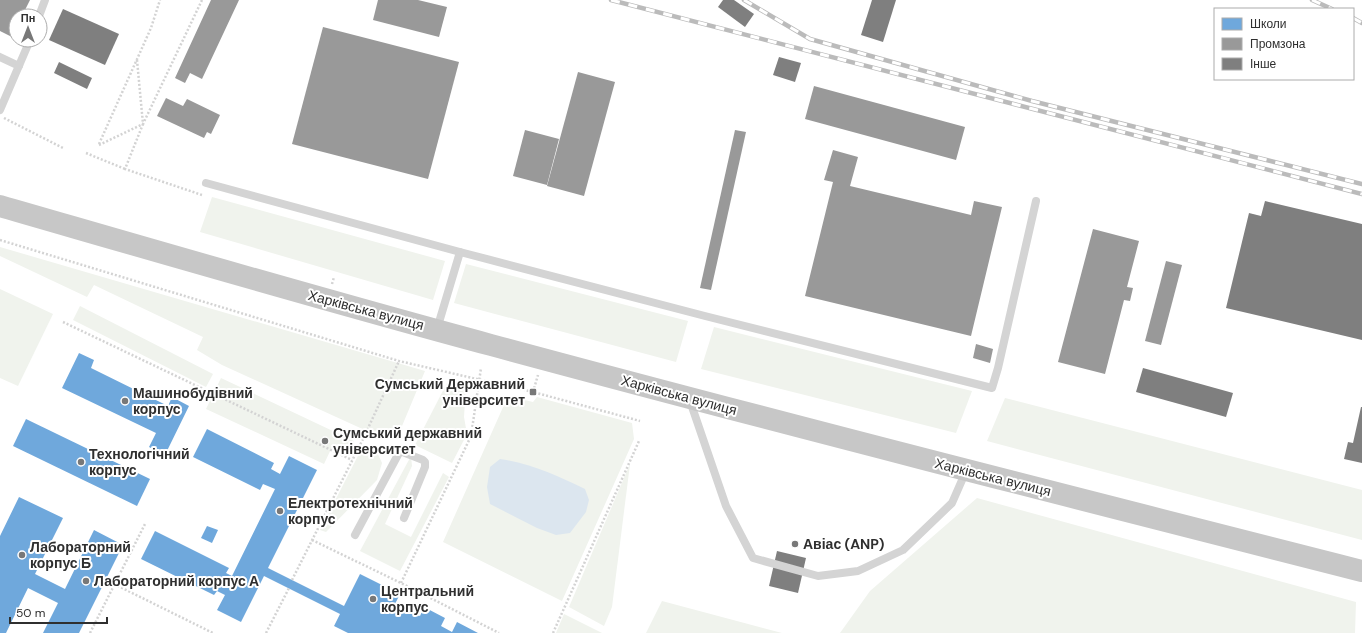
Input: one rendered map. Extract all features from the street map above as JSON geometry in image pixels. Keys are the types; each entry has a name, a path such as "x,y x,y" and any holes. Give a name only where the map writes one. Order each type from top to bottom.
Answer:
{"main road":[{"name":"Харківська вулиця","path":"0,206 436,330 967,470 1362,571"}],"lane":[{"path":"0,110 27,48"},
{"path":"0,57 19,66"},
{"path":"206,183 460,252 992,388 998,368 1036,201"},
{"path":"436,330 460,252"},
{"path":"689,397 726,506 753,558 818,576 858,571 903,550 952,503 967,470"},
{"path":"355,534 400,451 425,462 425,467 404,518"}],"path":[{"path":"143,124 99,145 151,28 160,0"},
{"path":"125,169 143,124 202,0"},
{"path":"137,60 143,124"},
{"path":"0,116 63,148"},
{"path":"86,153 125,169 202,195"},
{"path":"0,240 399,361 480,379 640,421"},
{"path":"63,322 352,460"},
{"path":"292,580 352,460 399,361"},
{"path":"400,583 471,436 481,368"},
{"path":"553,633 638,441"},
{"path":"90,633 145,524"},
{"path":"312,540 499,633"},
{"path":"114,584 213,633"},
{"path":"266,633 288,588"}],"shaded area":[{"path":"212,197 445,261 433,300 200,232"},
{"path":"0,247 425,371 402,426 380,437 222,365 197,350 203,337 94,285 87,297 0,256"},
{"path":"466,264 688,321 676,362 454,303"},
{"path":"0,289 53,314 18,386 0,378"},
{"path":"80,306 213,374 206,387 73,320"},
{"path":"714,327 972,391 956,433 701,369"},
{"path":"221,378 354,441 347,454 332,447 324,464 206,409"},
{"path":"448,381 466,386 464,417 467,434 452,463 415,445"},
{"path":"508,396 533,402 537,397 632,423 634,439 562,601 443,542"},
{"path":"1005,398 1362,490 1362,540 987,441"},
{"path":"363,446 377,452 382,463 377,480 326,532 320,530"},
{"path":"411,456 412,466 385,524 411,537 443,473 449,477 400,571 360,551"},
{"path":"500,459 533,467 585,489 589,500 586,512 570,533 556,535 537,528 490,504 487,487 490,467"},
{"path":"630,464 612,607 604,626 569,607"},
{"path":"977,498 1356,602 1355,633 840,633 870,591"},
{"path":"662,601 782,633 646,633"},
{"path":"564,614 602,633 556,633"}],"building: Школи":[{"name":"Машинобудівний корпус","path":"79,353 94,360 91,368 168,406 172,397 189,406 165,455 149,447 156,433 62,388"},
{"name":"Технологічний корпус","path":"26,419 150,479 137,506 13,446"},
{"name":"Електротехнічний корпус","path":"207,429 274,463 271,469 280,474 289,456 317,470 268,568 344,606 360,574 400,594 395,604 420,616 424,607 445,618 441,626 452,632 457,622 478,633 348,633 334,626 340,614 264,576 241,622 217,610 225,595 217,591 214,595 141,559 155,531 229,568 226,573 232,576 275,489 263,484 260,490 193,457"},
{"path":"19,497 63,518 35,574 65,589 94,530 123,545 79,633 43,633 58,603 28,588 6,633 0,633 0,536"},
{"path":"207,526 218,530 212,543 201,538"}],"building: Промзона":[{"path":"0,0 30,0 26,8 8,8 8,35 0,31"},
{"path":"211,0 239,0 202,79 190,73 185,83 175,78"},
{"path":"378,0 418,0 447,7 439,37 373,20"},
{"path":"323,27 459,62 428,179 292,144"},
{"path":"578,72 615,82 584,196 547,186"},
{"path":"814,86 965,127 956,160 805,119"},
{"path":"166,98 183,106 187,99 220,115 211,134 207,132 204,138 157,116"},
{"path":"525,130 559,139 547,185 513,176"},
{"path":"735,130 746,132 711,290 700,288"},
{"path":"833,150 858,157 850,186 971,215 974,201 1002,207 971,336 805,296 833,182 824,180"},
{"path":"1093,229 1139,241 1127,287 1133,288 1130,301 1124,300 1105,374 1058,362"},
{"path":"1166,261 1182,265 1161,345 1145,341"},
{"path":"976,344 993,349 990,363 973,358"}],"building: Інше":[{"path":"723,0 734,0 754,14 745,27 718,7"},
{"path":"872,0 896,0 883,42 861,35"},
{"path":"63,9 119,34 105,65 49,40"},
{"path":"779,57 801,63 795,82 773,75"},
{"path":"59,62 92,78 87,89 54,73"},
{"path":"1265,201 1362,224 1362,340 1226,308 1249,213 1261,216"},
{"path":"1143,368 1233,393 1226,417 1136,392"},
{"path":"1361,407 1362,463 1344,459 1348,442 1353,443"},
{"path":"777,551 806,558 798,593 769,586"}],"railway":[{"path":"611,0 1362,194"},
{"path":"744,0 810,39 1032,101 1362,184"},
{"path":"1312,0 1330,8"},
{"path":"1354,19 1362,23"}],"place":[{"name":"Сумський Державний університет","path":"533,392"},
{"name":"Машинобудівний корпус","path":"125,401"},
{"name":"Сумський державний університет","path":"325,441"},
{"name":"Технологічний корпус","path":"81,462"},
{"name":"Електротехнічний корпус","path":"280,511"},
{"name":"Авіас (ANP)","path":"795,544"},
{"name":"Лабораторний корпус Б","path":"22,555"},
{"name":"Лабораторний корпус А","path":"86,581"},
{"name":"Центральний корпус","path":"373,599"}]}
